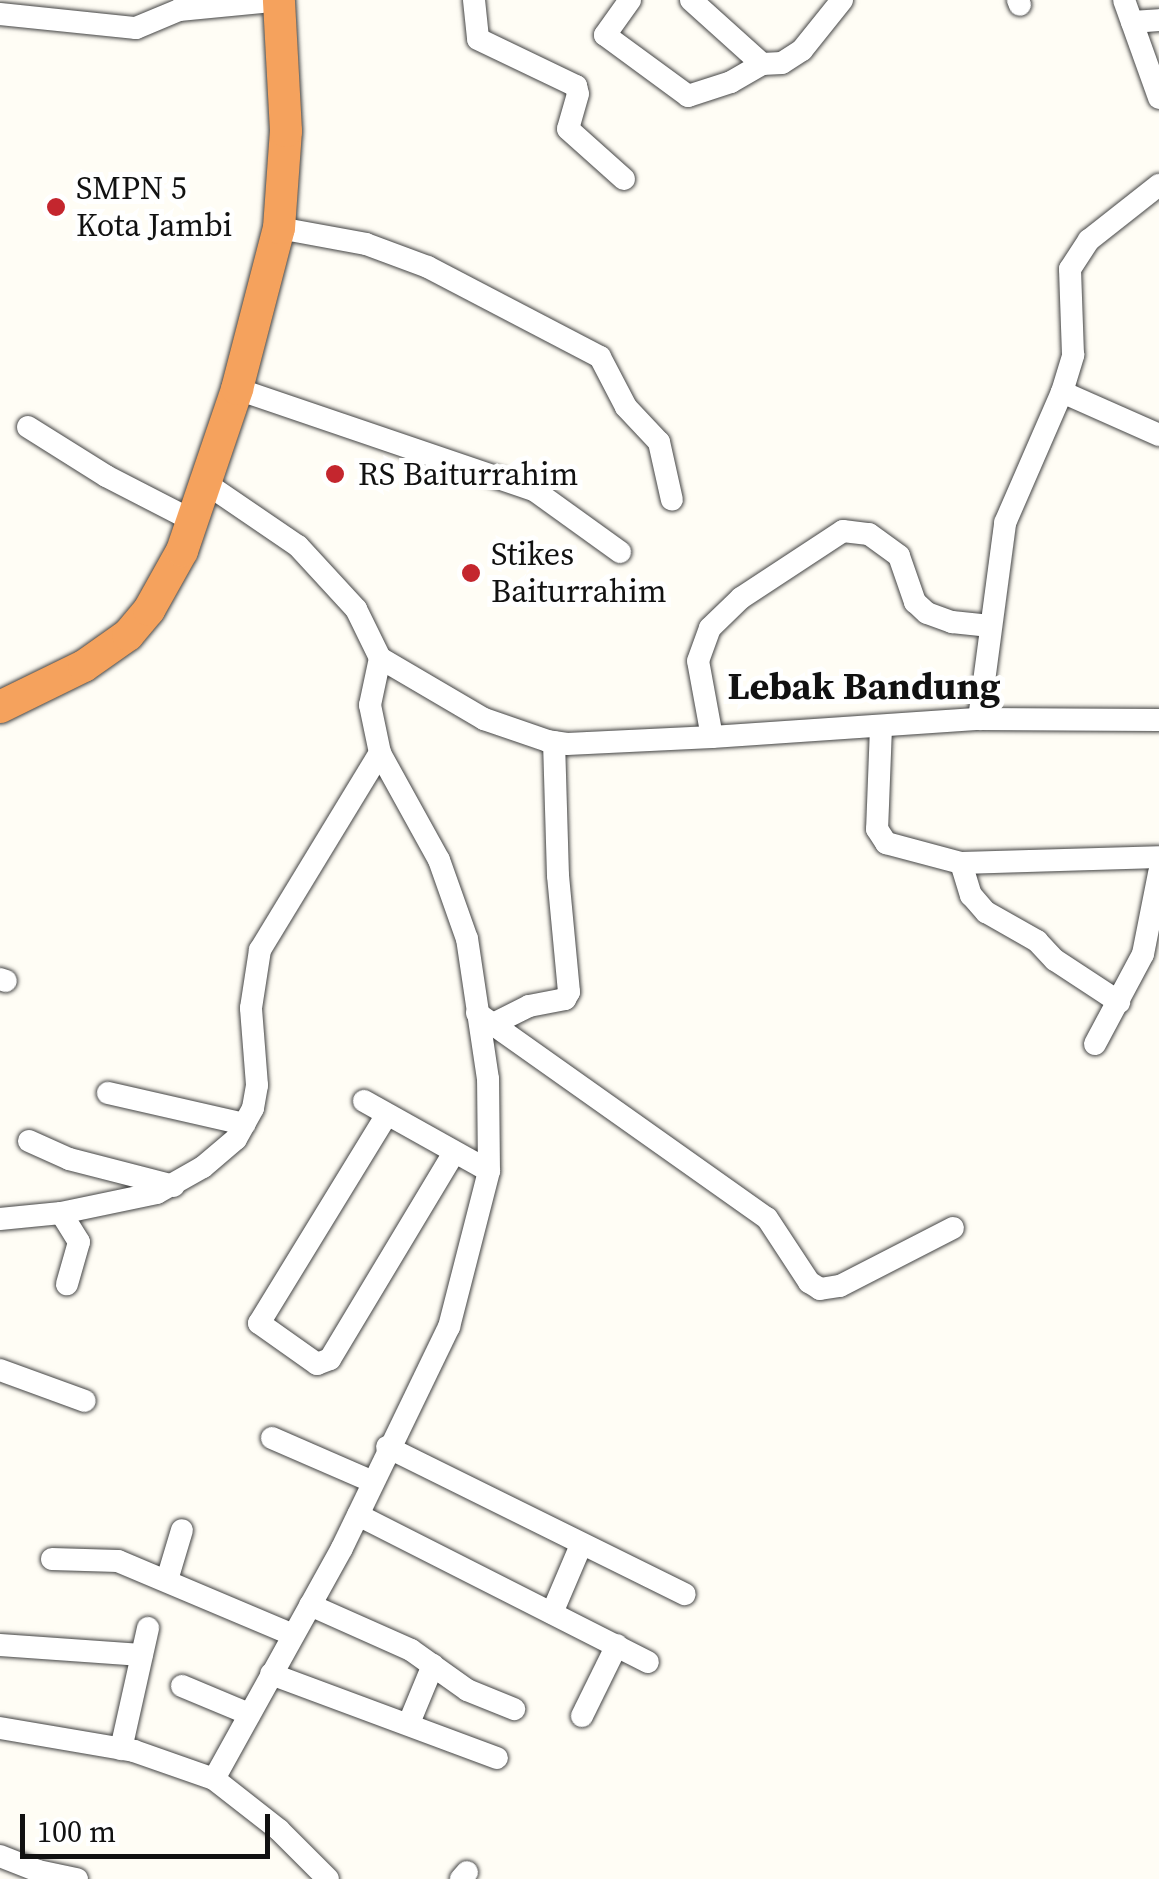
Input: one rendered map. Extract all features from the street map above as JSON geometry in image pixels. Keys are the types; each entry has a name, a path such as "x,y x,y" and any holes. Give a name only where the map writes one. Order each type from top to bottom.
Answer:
{"highway":[{"path":"0,707 84,666 128,635 168,582 207,484 278,228 268,1"},
{"path":"0,685 77,650 126,613 147,585 180,514 274,193"}],"street":[{"path":"474,0 478,39 576,86 578,94 568,129 624,178"},
{"path":"630,0 605,34 681,94 694,95 731,82 762,64 782,63 802,50 842,0"},
{"path":"691,0 762,64"},
{"path":"0,14 136,28 178,10 268,1"},
{"path":"1128,11 1159,20"},
{"path":"1128,11 1159,98"},
{"path":"979,719 988,626 998,594 1005,523 1062,392 1075,344 1070,269 1089,240 1159,186"},
{"path":"278,228 366,244 428,267 600,357 626,407 659,442 672,500"},
{"path":"236,390 534,490 620,552"},
{"path":"1062,392 1159,435"},
{"path":"28,427 106,476 180,514"},
{"path":"207,484 298,546 356,609 380,658 484,718 554,742 882,728 979,719 1159,720"},
{"path":"712,737 698,661 710,628 741,598 843,531 869,534 899,556 915,602 928,613 952,622 988,626"},
{"path":"214,1780 342,1548 448,1327 489,1170 485,1019 467,939 439,860 380,753 370,705 380,658"},
{"path":"882,728 880,839 961,863 1159,857"},
{"path":"485,1019 564,999 569,992 558,876 554,742"},
{"path":"0,1218 126,1202 174,1186 230,1146 245,1124 257,1084 252,1008 260,950 380,753"},
{"path":"961,863 970,895 986,912 1037,941 1055,960 1119,1002"},
{"path":"1095,1044 1143,954 1159,873"},
{"path":"485,1019 767,1218 809,1282 820,1289 840,1286 953,1228"},
{"path":"108,1094 245,1124"},
{"path":"364,1102 489,1170"},
{"path":"386,1116 260,1323 317,1364 330,1359 454,1153"},
{"path":"29,1141 69,1159 174,1186"},
{"path":"60,1213 80,1242 68,1284"},
{"path":"0,1370 84,1402"},
{"path":"272,1438 372,1482"},
{"path":"387,1448 685,1594"},
{"path":"358,1515 648,1662"},
{"path":"167,1580 182,1530"},
{"path":"552,1613 581,1545"},
{"path":"52,1558 118,1562 293,1635"},
{"path":"310,1606 411,1650 467,1690 514,1709"},
{"path":"121,1749 148,1628"},
{"path":"0,1645 142,1654"},
{"path":"582,1716 617,1646"},
{"path":"409,1723 432,1666"},
{"path":"271,1674 497,1758"},
{"path":"182,1686 248,1714"},
{"path":"0,1728 121,1749 214,1780 279,1830 328,1879"},
{"path":"0,1856 23,1873 77,1879"}],"place":[{"name":"SMPN 5 Kota Jambi","path":"56,207"},
{"name":"RS Baiturrahim","path":"335,474"},
{"name":"Stikes Baiturrahim","path":"471,573"}],"district":[{"name":"Lebak Bandung","path":"864,687"}]}
